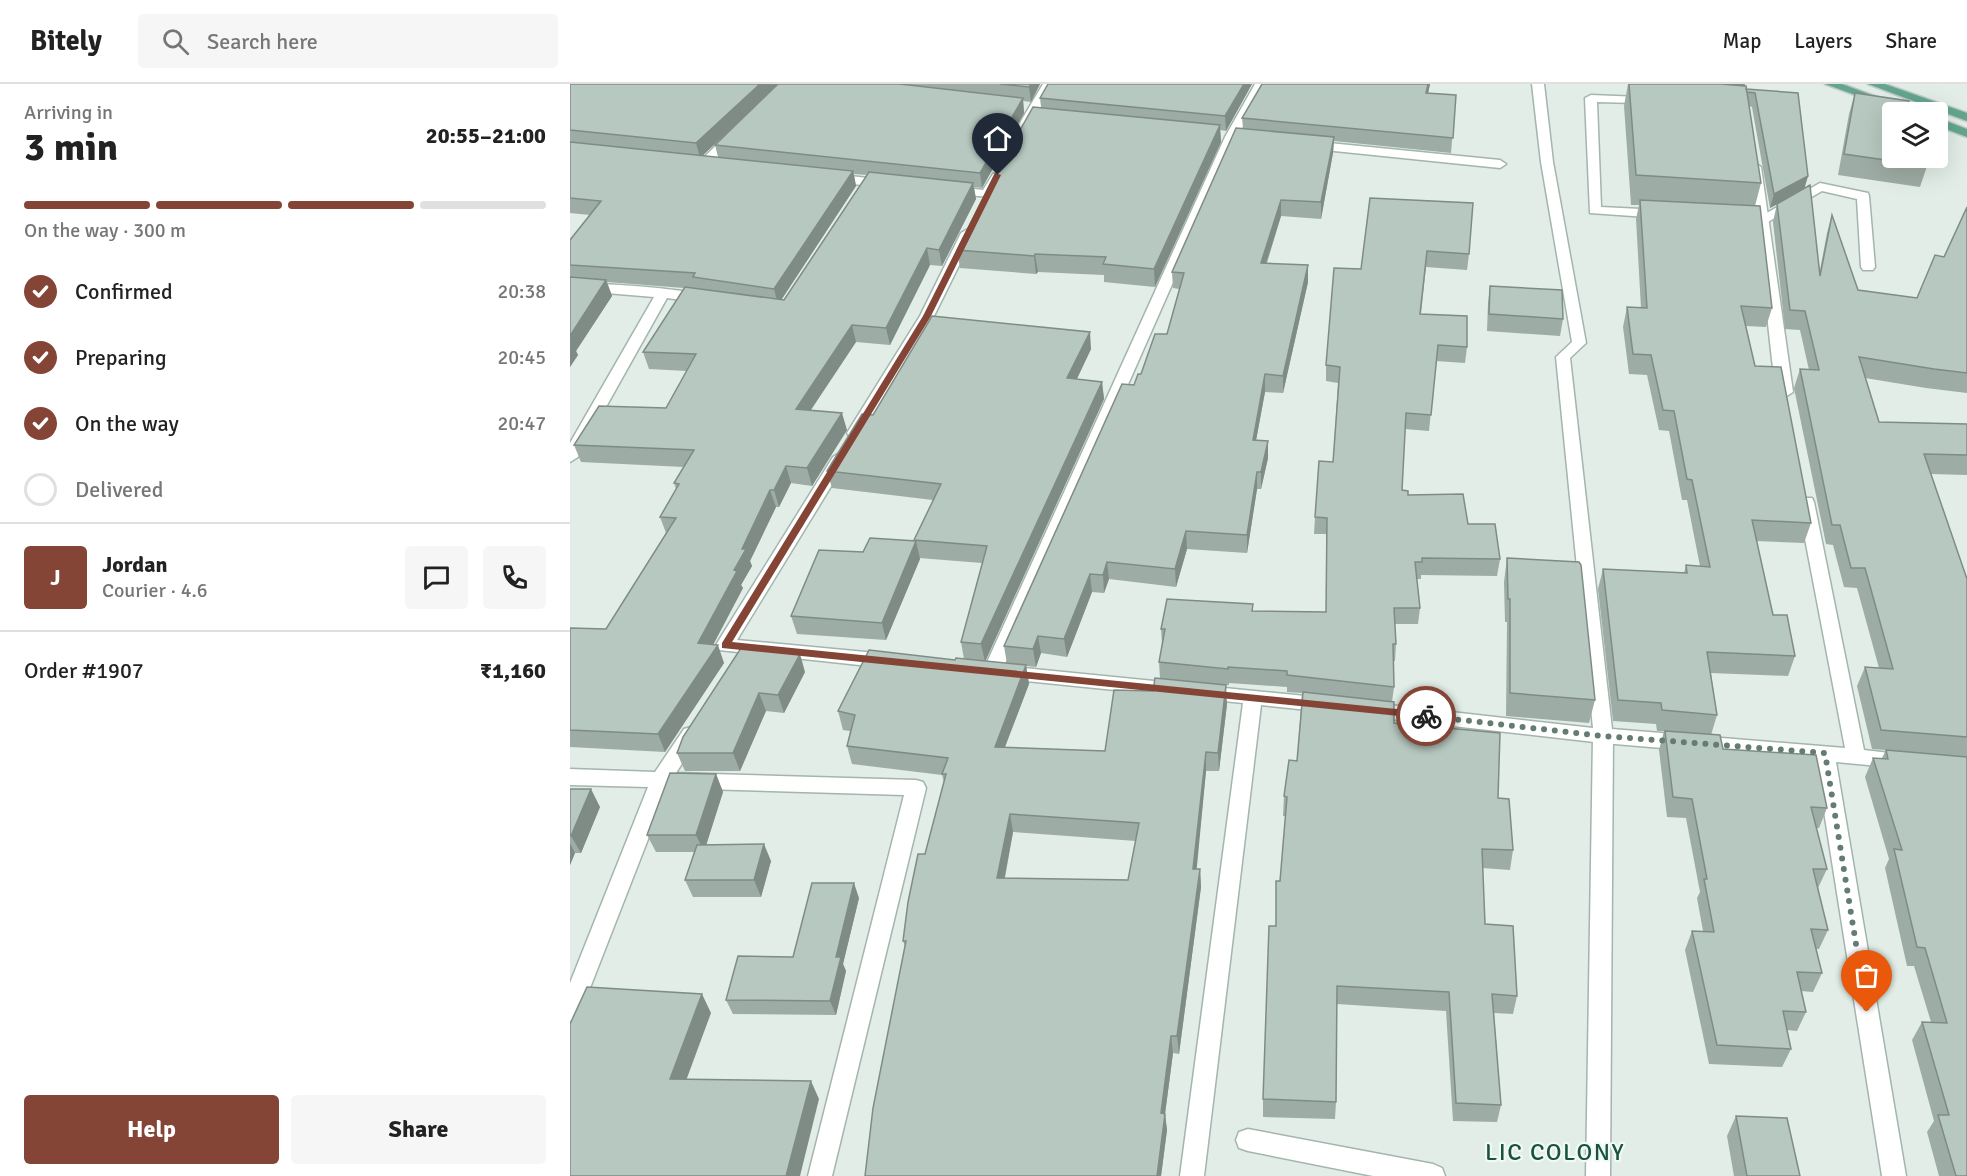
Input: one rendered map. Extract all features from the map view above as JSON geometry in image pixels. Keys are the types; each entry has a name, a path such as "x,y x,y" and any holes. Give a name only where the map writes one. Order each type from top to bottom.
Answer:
{"main road":[{"path":"1831,84 1883,102"},
{"path":"1874,84 1967,117"},
{"path":"1948,126 1967,133"}],"street":[{"path":"1019,136 1049,84"},
{"path":"992,671 1231,137 1261,84"},
{"path":"1538,84 1548,162 1579,343 1563,357 1603,736 1598,1176"},
{"path":"1669,84 1677,103 1591,98 1595,210 1673,214"},
{"path":"704,164 746,124"},
{"path":"1301,144 1500,164"},
{"path":"1753,153 1779,360 1788,407"},
{"path":"939,189 985,199 1003,165"},
{"path":"821,177 865,187 904,185"},
{"path":"1718,217 1763,219 1820,188 1863,196 1868,267"},
{"path":"910,663 726,645 927,316 972,225"},
{"path":"570,286 663,293 717,302"},
{"path":"570,457 663,293"},
{"path":"1804,488 1856,756"},
{"path":"735,666 747,647"},
{"path":"969,669 1253,697 1603,736 1922,763"},
{"path":"1192,1176 1253,697"},
{"path":"570,1011 662,778 698,722"},
{"path":"1825,753 1894,1176"},
{"path":"570,777 662,778 916,788 819,1176"},
{"path":"1248,1140 1433,1176"}],"building":[{"path":"570,84 760,84 696,143 570,130"},
{"path":"778,84 900,84 1023,98 980,173 715,145"},
{"path":"1000,84 1031,84 1029,87"},
{"path":"1048,84 1244,84 1225,116 1040,98"},
{"path":"1262,84 1428,84 1426,93 1456,95 1453,138 1242,118"},
{"path":"1629,84 1746,86 1761,183 1636,175"},
{"path":"1721,84 1744,84 1744,86"},
{"path":"1746,89 1798,93 1808,176 1774,194 1755,93 1747,92"},
{"path":"1855,93 1909,101 1882,102 1882,159 1844,154"},
{"path":"1033,107 1220,125 1154,269 1103,264 1106,257 1035,254 1034,256 957,250 993,178"},
{"path":"1236,128 1334,137 1321,202 1281,200 1261,263 1308,265 1283,376 1265,374 1253,440 1268,441 1261,472 1257,472 1247,535 1186,531 1175,569 1107,562 1103,575 1090,574 1064,639 1038,636 1033,649 1004,646 1122,384 1134,385 1138,374 1141,374 1155,334 1167,334 1184,273 1172,272"},
{"path":"570,142 853,171 774,289 693,277 695,273 570,265 570,240 601,201 570,198"},
{"path":"869,172 973,183 939,250 927,248 886,328 852,325 796,409 842,413 807,468 786,466 774,490 770,490 742,549 746,549 734,570 737,571 698,643 718,645 658,734 570,730 570,628 606,629 676,518 660,517 679,484 674,483 694,450 574,445 599,406 666,408 696,354 643,352 685,287 784,300"},
{"path":"1810,185 1820,276 1832,215 1858,290 1917,298 1935,255 1944,257 1967,207 1967,373 1859,357 1879,422 1967,424 1967,455 1924,454 1967,579 1967,737 1881,730 1865,667 1893,669 1865,568 1851,568 1840,525 1832,525 1800,369 1819,370 1805,311 1790,310 1777,204"},
{"path":"1370,198 1473,203 1469,254 1427,251 1420,314 1467,316 1467,347 1438,345 1431,415 1406,413 1402,490 1408,491 1408,495 1463,494 1468,524 1495,524 1500,559 1422,558 1422,562 1415,562 1420,608 1394,608 1396,644 1393,644 1394,687 1287,675 1287,671 1228,667 1228,669 1159,662 1165,629 1161,629 1167,599 1253,604 1252,611 1326,612 1327,518 1315,517 1319,461 1333,462 1340,367 1326,365 1334,268 1361,269"},
{"path":"1640,200 1760,206 1772,308 1741,306 1755,366 1781,367 1811,523 1752,520 1773,615 1787,615 1795,656 1707,652 1717,715 1662,710 1661,703 1618,700 1603,569 1687,573 1686,565 1710,567 1692,480 1687,479 1674,411 1663,410 1651,355 1633,354 1627,307 1647,308"},
{"path":"570,277 606,280 570,336"},
{"path":"1490,286 1562,290 1563,319 1489,314"},
{"path":"932,316 1090,332 1067,378 1102,382 981,644 961,642 987,546 914,540 941,484 827,471 862,414 873,415"},
{"path":"870,538 916,541 882,623 791,616 819,550 863,552"},
{"path":"1507,558 1579,562 1581,565 1595,700 1510,693 1510,599 1508,599"},
{"path":"741,648 800,654 778,695 759,693 733,753 677,753 683,737"},
{"path":"869,650 1026,665 995,747 1105,751 1114,690 1153,691 1155,678 1226,685 1218,753 1206,752 1193,869 1200,869 1177,1036 1171,1036 1161,1113 1165,1114 1157,1176 865,1176 873,1108 906,941 903,941 908,902 918,854 925,854 946,774 942,774 948,758 847,746 855,715 838,711","holes":["1010,814 1139,823 1128,880 997,878"]},
{"path":"1303,692 1394,702 1394,723 1500,733 1498,798 1509,799 1513,850 1482,849 1485,924 1513,926 1517,996 1492,994 1501,1105 1456,1103 1449,992 1337,986 1336,1102 1263,1099 1269,926 1276,926 1276,881 1280,881 1287,797 1284,796 1289,760 1297,761"},
{"path":"1665,731 1720,735 1723,749 1816,755 1827,808 1811,807 1827,869 1813,869 1828,930 1811,929 1822,973 1797,972 1806,1012 1783,1011 1791,1049 1717,1045 1692,931 1714,932 1704,879 1707,879 1692,799 1673,797"},
{"path":"1886,750 1967,757 1967,1176 1956,1176 1938,1115 1949,1115 1922,1022 1947,1023 1925,948 1917,947 1894,849 1902,850 1873,758 1888,759"},
{"path":"670,773 716,774 696,835 647,835"},
{"path":"570,789 591,789 571,836 570,836"},
{"path":"764,844 754,880 685,880 697,845"},
{"path":"812,883 854,883 836,957 841,957 830,1001 726,1000 738,956 793,957"},
{"path":"587,987 702,994 670,1079 811,1081 786,1176 570,1176 570,1024"},
{"path":"1736,1116 1787,1118 1800,1176 1747,1176"}],"way so far":[{"path":"1426,716 1603,736 1825,753 1867,1012"}],"district":[{"name":"LIC COLONY","path":"1555,1152"}],"route":[{"path":"998,175 927,316 726,645 1426,716"}]}
